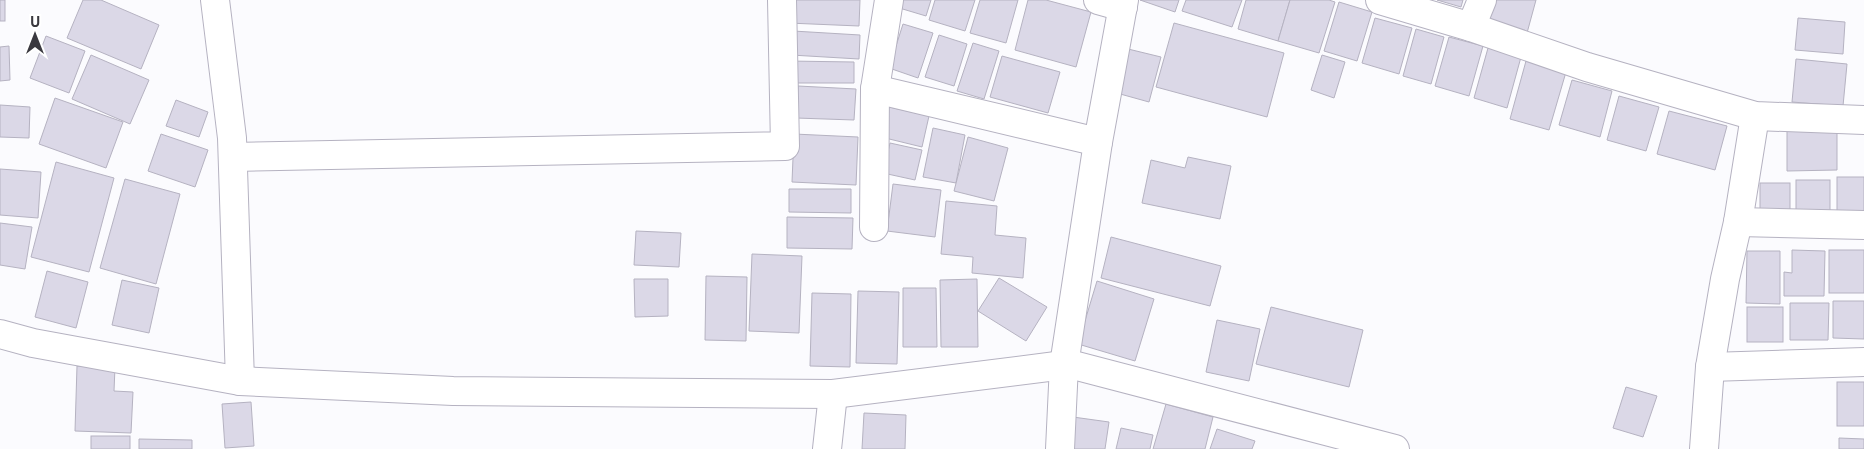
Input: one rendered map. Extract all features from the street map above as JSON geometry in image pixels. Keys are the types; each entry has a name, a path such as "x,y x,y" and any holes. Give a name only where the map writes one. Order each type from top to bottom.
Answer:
{"street":[{"path":"223,0 215,0 232,138 240,381"},
{"path":"233,157 785,146 782,0"},
{"path":"874,227 875,89 889,0"},
{"path":"1380,0 1471,27 1587,67 1755,116 1864,120"},
{"path":"1471,27 1482,0"},
{"path":"1060,449 1064,365 1098,142 1115,2"},
{"path":"875,89 1098,142"},
{"path":"1704,449 1710,367 1725,279 1738,222 1755,116"},
{"path":"1738,222 1864,225"},
{"path":"0,334 33,343 240,381 454,391 833,394 1064,365 1077,366 1395,449"},
{"path":"1710,367 1864,362"},
{"path":"826,449 833,394"}],"building":[{"path":"0,0 5,0 5,21 0,21"},
{"path":"83,0 101,0 159,25 141,69 67,38"},
{"path":"789,0 860,0 859,26 788,23"},
{"path":"898,0 931,0 926,16 896,7"},
{"path":"935,0 975,0 965,31 929,20"},
{"path":"980,0 1018,0 1006,43 970,33"},
{"path":"1028,0 1046,0 1091,12 1076,67 1015,50"},
{"path":"1140,0 1179,0 1175,12"},
{"path":"1186,0 1242,0 1232,27 1182,11"},
{"path":"1246,0 1290,0 1278,41 1238,29"},
{"path":"1290,0 1329,0 1335,2 1319,53 1278,41"},
{"path":"1437,0 1463,0 1461,7"},
{"path":"1488,0 1536,0 1527,33 1482,21"},
{"path":"1339,2 1372,12 1357,61 1324,51"},
{"path":"1375,18 1412,28 1399,74 1362,63"},
{"path":"1798,18 1845,22 1843,54 1795,50"},
{"path":"1174,23 1284,53 1267,117 1156,87"},
{"path":"903,24 933,33 918,78 889,68"},
{"path":"1416,29 1444,37 1431,84 1403,76"},
{"path":"793,31 860,35 859,59 791,55"},
{"path":"939,35 967,44 954,86 925,77"},
{"path":"46,36 85,51 69,93 30,78"},
{"path":"1449,37 1483,46 1469,96 1435,86"},
{"path":"973,43 999,51 984,99 957,91"},
{"path":"9,46 10,80 0,81 0,47"},
{"path":"1124,48 1161,57 1149,102 1113,92"},
{"path":"1488,48 1521,57 1507,108 1474,98"},
{"path":"91,55 149,80 130,124 72,99"},
{"path":"1322,55 1345,62 1334,98 1311,90"},
{"path":"1002,56 1060,72 1048,113 990,97"},
{"path":"1796,59 1847,64 1843,106 1792,102"},
{"path":"788,61 854,62 854,83 788,83"},
{"path":"1526,61 1566,72 1549,130 1510,119"},
{"path":"1572,80 1612,91 1600,137 1559,125"},
{"path":"798,86 856,89 854,120 796,118"},
{"path":"1619,96 1659,107 1646,151 1607,140"},
{"path":"55,98 123,122 106,168 39,144"},
{"path":"176,100 208,112 199,137 166,126"},
{"path":"0,105 30,107 29,138 0,137"},
{"path":"885,106 929,116 922,147 877,136"},
{"path":"1669,111 1727,126 1715,170 1657,154"},
{"path":"933,128 965,135 956,183 923,177"},
{"path":"1787,129 1837,129 1837,170 1787,171"},
{"path":"161,134 208,150 195,187 148,171"},
{"path":"794,134 858,137 856,185 792,182"},
{"path":"968,137 1008,148 994,201 954,191"},
{"path":"890,143 922,150 915,180 883,173"},
{"path":"1188,157 1231,166 1220,219 1142,203 1151,160 1185,168"},
{"path":"56,162 114,178 89,272 31,257"},
{"path":"0,169 41,172 38,218 0,215"},
{"path":"1837,177 1864,177 1864,215 1837,215"},
{"path":"125,179 180,194 156,284 100,268"},
{"path":"1796,180 1830,180 1830,220 1796,220"},
{"path":"1760,183 1790,183 1790,221 1760,221"},
{"path":"893,184 941,190 935,237 887,231"},
{"path":"789,189 851,189 851,213 789,212"},
{"path":"946,201 997,206 995,235 1026,238 1023,278 972,273 973,257 941,254"},
{"path":"787,217 853,218 852,249 787,248"},
{"path":"0,223 32,227 25,269 0,265"},
{"path":"636,231 681,233 679,267 634,265"},
{"path":"1111,237 1221,266 1210,306 1101,278"},
{"path":"1792,250 1825,251 1824,296 1784,296 1784,272 1792,273"},
{"path":"1829,250 1864,250 1864,293 1829,293"},
{"path":"1747,251 1780,251 1780,304 1746,303"},
{"path":"752,254 802,256 799,333 749,331"},
{"path":"47,271 88,282 76,328 35,317"},
{"path":"706,276 747,277 746,341 705,340"},
{"path":"999,278 1047,307 1026,341 978,311"},
{"path":"634,279 668,279 668,316 635,317"},
{"path":"977,279 978,347 941,347 940,280"},
{"path":"122,280 159,288 149,333 112,325"},
{"path":"1097,281 1154,299 1135,361 1078,344"},
{"path":"903,288 936,288 937,347 903,347"},
{"path":"858,291 899,292 897,364 856,363"},
{"path":"812,293 851,294 850,367 810,366"},
{"path":"1833,301 1864,301 1864,339 1833,338"},
{"path":"1790,303 1829,303 1828,340 1790,340"},
{"path":"1271,307 1363,330 1349,387 1256,364"},
{"path":"1747,307 1783,307 1783,342 1747,342"},
{"path":"1217,320 1260,329 1249,381 1206,372"},
{"path":"77,366 115,367 114,391 133,392 131,433 75,431"},
{"path":"1837,382 1864,382 1864,426 1837,426"},
{"path":"1626,387 1657,396 1643,437 1613,428"},
{"path":"251,402 254,446 225,448 222,404"},
{"path":"1166,404 1213,417 1205,449 1153,449"},
{"path":"864,413 906,415 905,449 862,449"},
{"path":"1073,417 1109,422 1105,449 1069,449"},
{"path":"1121,428 1153,435 1150,449 1116,449"},
{"path":"1217,429 1255,441 1252,449 1210,449"},
{"path":"91,436 130,436 130,449 91,449"},
{"path":"1839,438 1864,439 1864,449 1839,449"},
{"path":"139,439 192,440 192,449 139,449"}]}
